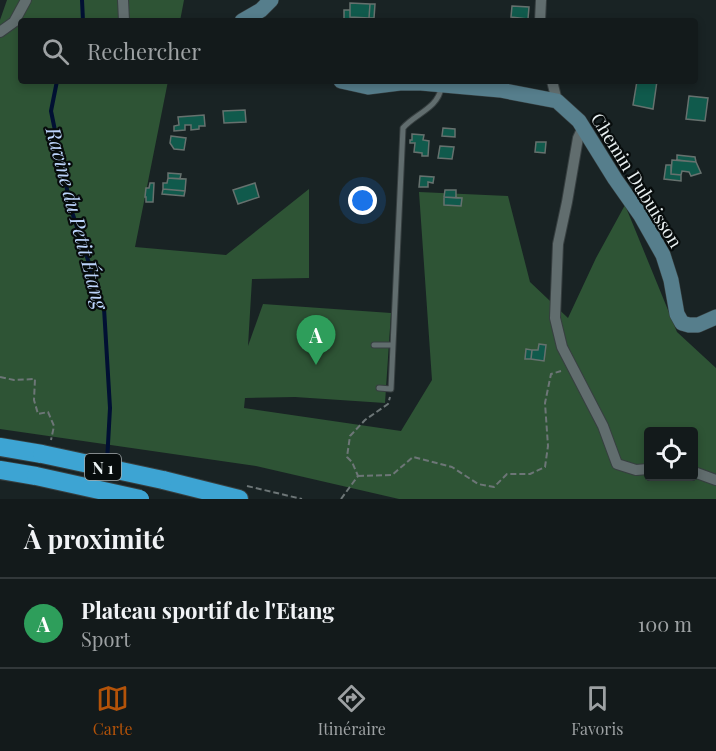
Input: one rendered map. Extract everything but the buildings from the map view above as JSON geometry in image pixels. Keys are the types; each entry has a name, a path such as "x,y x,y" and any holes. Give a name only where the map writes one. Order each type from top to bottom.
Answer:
{"highway":[{"name":"N 1","path":"0,447 46,450 239,499"},
{"name":"N 1","path":"0,470 140,499"}],"main road":[{"path":"247,18 271,0"},
{"path":"354,84 368,87 391,84"},
{"path":"441,84 500,90 557,101"},
{"name":"Chemin Dubuisson","path":"557,101 579,121 641,216 663,255 671,280 677,314 682,323 698,325 716,317"}],"street":[{"path":"0,32 14,22 26,0"},
{"path":"123,0 124,18"},
{"path":"540,18 541,0"},
{"path":"553,84 557,101"},
{"path":"583,127 578,138 558,244 555,318 562,347 603,426 617,464 636,470 644,469"},
{"path":"698,474 716,480"}],"lane":[{"path":"379,388 391,389 403,128 411,119 427,110 440,95 441,84"},
{"path":"374,345 393,345"}],"path":[{"path":"358,476 392,476 413,457 452,467 478,484 494,487 507,474 530,474 545,467 548,446 545,403 550,374 573,368"},
{"path":"0,377 14,380 34,379 34,400 38,414 48,412 54,426 46,450"},
{"path":"358,476 352,462 347,457 350,436 365,420 388,404 391,389"},
{"path":"341,499 358,476"}],"green space":[{"path":"7,0 184,0 181,18 18,18 18,84 167,84 135,247 226,255 309,189 309,278 252,279 248,346 263,304 391,313 385,403 295,397 245,398 244,408 401,431 432,380 419,192 508,196 530,282 568,318 596,258 625,205 677,332 716,368 716,499 399,499 256,466 0,429 0,20"}],"waterway":[{"name":"Ravine du Petit Étang","path":"82,0 83,18"},
{"name":"Ravine du Petit Étang","path":"56,84 51,111 71,209 104,308 110,408 107,462"}],"place":[{"name":"Plateau sportif de l'Etang","path":"316,365"}]}
